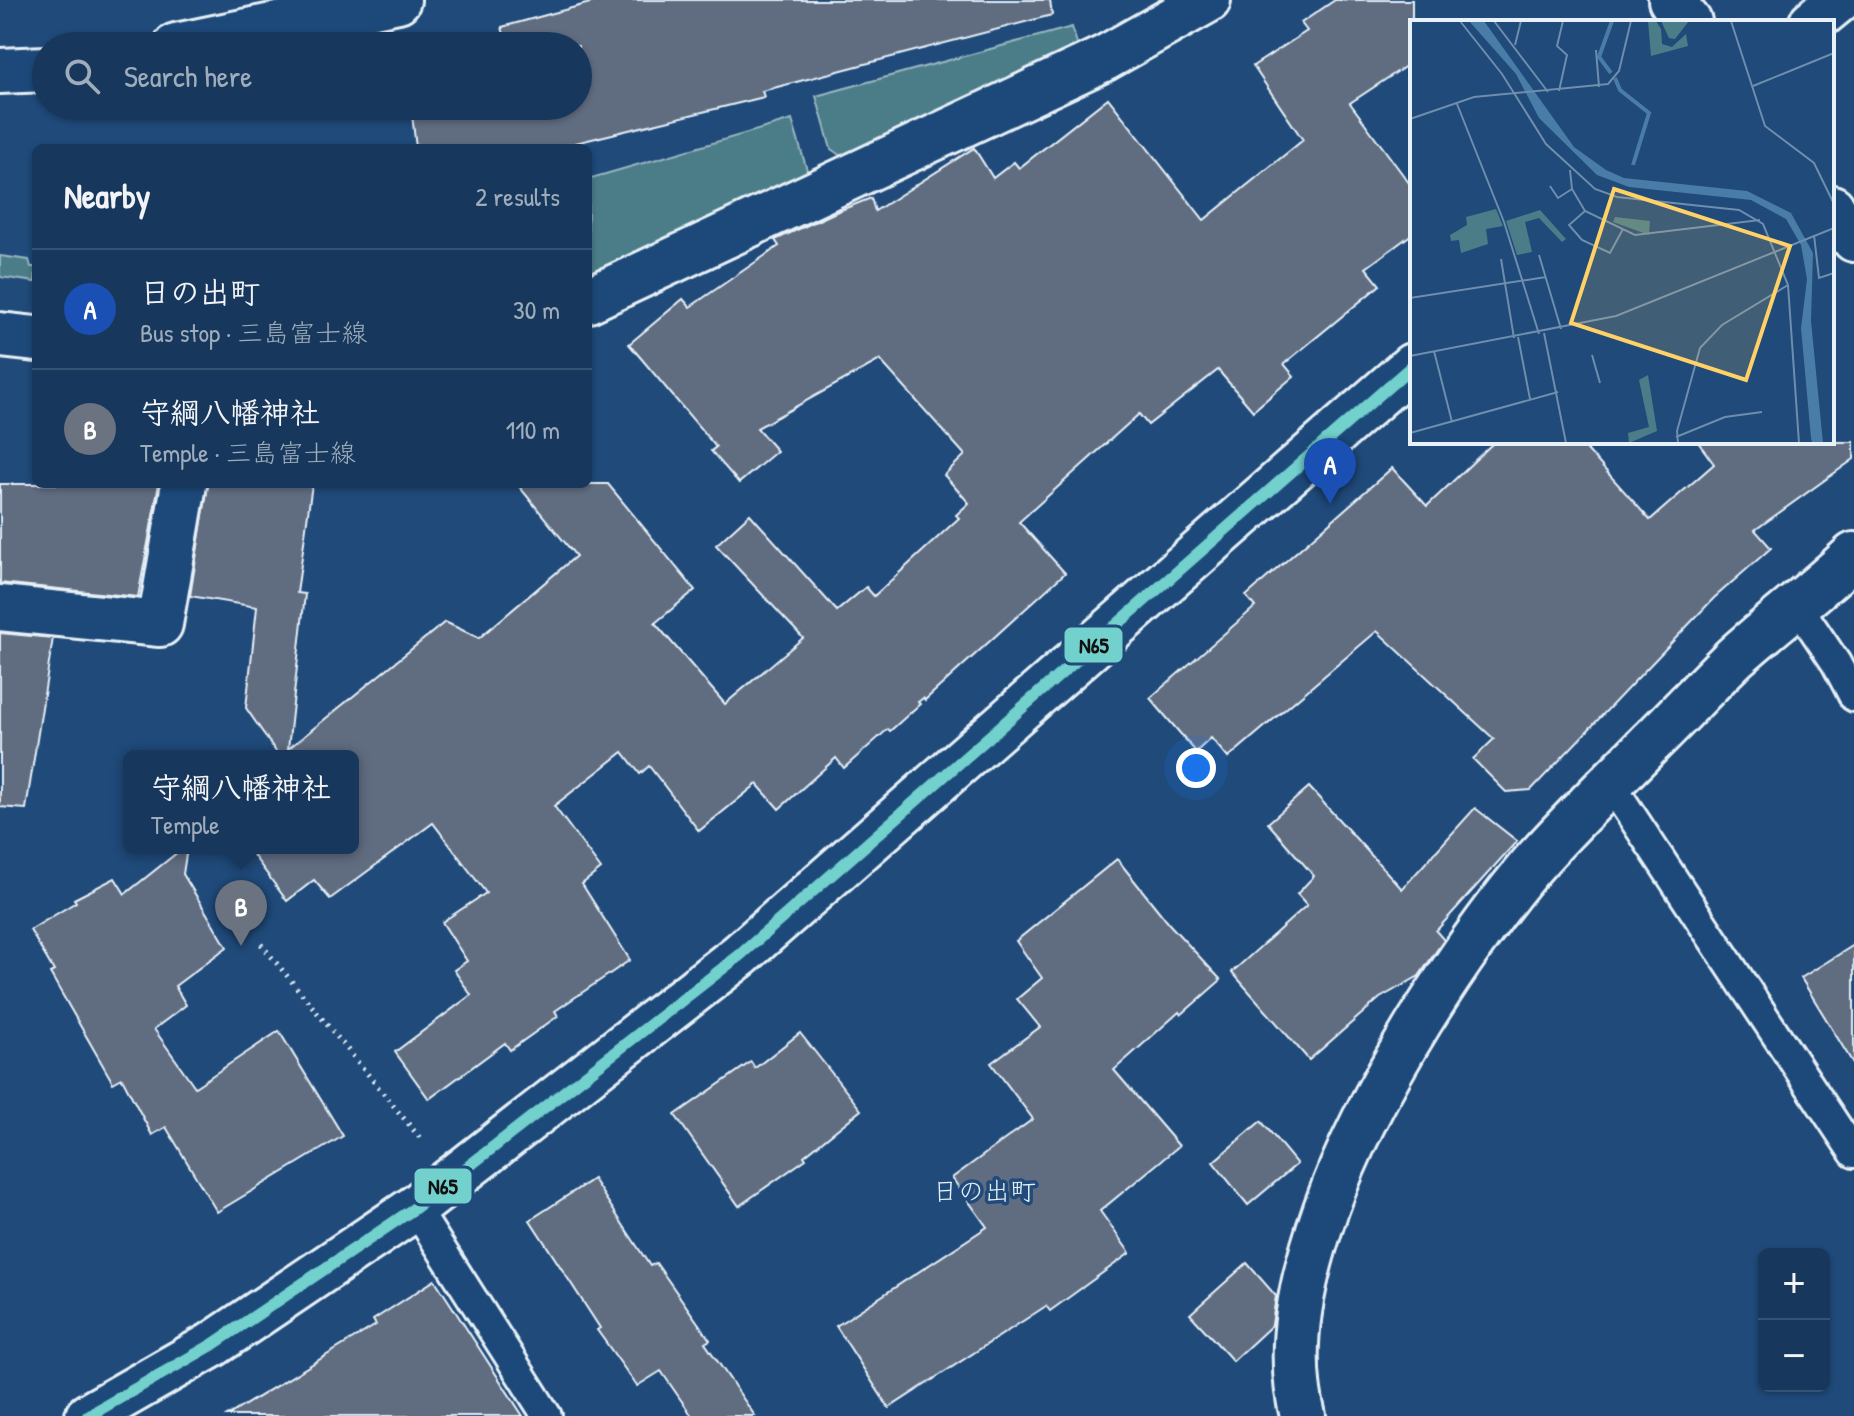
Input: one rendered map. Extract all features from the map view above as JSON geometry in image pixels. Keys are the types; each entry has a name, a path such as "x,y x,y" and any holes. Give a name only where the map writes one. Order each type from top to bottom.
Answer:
{"street":[{"path":"244,32 398,0"},
{"path":"592,298 1067,77 1208,0"},
{"path":"1671,0 1687,20"},
{"path":"1814,20 1839,0"},
{"path":"0,71 32,70"},
{"path":"1834,211 1854,239"},
{"path":"0,335 32,339"},
{"path":"88,1416 212,1345 415,1208 740,955 1410,368"},
{"path":"0,608 160,624 183,488"},
{"path":"1303,1416 1298,1397 1296,1342 1312,1248 1340,1168 1394,1063 1455,965 1524,874 1610,783 1736,657 1854,555"}],"lane":[{"path":"1797,605 1836,663 1854,697"},
{"path":"1610,783 1854,1153"},
{"path":"415,1208 547,1416"}],"path":[{"path":"261,944 423,1142"}],"green space":[{"path":"1072,27 1082,60 848,161 831,149 816,96"},
{"path":"792,120 810,180 592,285 592,178"},
{"path":"0,256 29,260 32,282 0,277"}],"building":[{"path":"601,0 1050,0 1052,15 762,91 764,97 571,144 416,144 413,120 592,120 592,32 503,32 502,27"},
{"path":"1335,0 1412,0 1410,63 1350,103 1410,184 1410,235 1366,268 1380,285 1284,364 1294,376 1253,411 1218,370 1148,425 1139,414 1019,522 1065,573 925,700 923,698 918,702 920,704 890,731 888,729 844,768 836,758 779,809 757,784 699,831 649,766 640,774 623,752 554,806 601,869 582,884 630,960 555,1011 558,1016 510,1050 505,1043 429,1099 395,1052 471,995 454,970 467,961 442,922 486,893 433,823 330,899 314,880 287,901 252,854 359,854 359,750 275,750 246,708 257,607 190,596 207,488 311,488 297,593 305,594 288,749 445,622 479,638 576,556 520,488 592,488 592,484 608,484 695,590 655,623 725,704 803,638 716,545 750,514 837,611 866,587 874,596 959,518 956,515 969,503 944,475 965,455 880,360 757,428 777,451 739,483 711,451 716,447 629,344 683,299 690,307 779,246 775,240 871,198 875,211 974,148 993,178 1014,162 1019,168 1108,98 1204,220 1303,140 1253,66 1307,31 1301,23"},
{"path":"1854,442 1854,459 1755,530 1771,548 1714,598 1531,790 1506,792 1473,759 1494,739 1377,631 1228,758 1211,738 1196,752 1150,698 1255,607 1246,596 1392,468 1427,506 1492,444 1582,444 1650,520 1714,464 1699,444"},
{"path":"0,484 32,484 32,488 158,488 138,597 0,583"},
{"path":"0,633 53,638 26,809 0,807"},
{"path":"1309,787 1402,889 1475,808 1517,841 1436,931 1444,940 1419,976 1380,998 1309,1060 1232,972 1307,905 1297,894 1314,876 1268,823"},
{"path":"175,854 186,854 183,874 227,947 175,986 186,1005 154,1029 195,1087 279,1031 343,1136 217,1212 166,1127 152,1135 122,1078 113,1083 50,973 54,971 30,930 76,902 74,899 115,878 125,894"},
{"path":"1117,859 1170,925 1221,980 1181,1015 1179,1012 1114,1070 1179,1146 1100,1211 1130,1253 1050,1311 1046,1306 889,1408 836,1326 987,1227 952,1178 1033,1119 991,1063 1040,1027 1017,999 1042,978 1016,941"},
{"path":"1854,945 1854,1065 1801,978"},
{"path":"800,1033 861,1110 804,1156 806,1159 739,1206 675,1115 751,1062 755,1068"},
{"path":"1261,1121 1297,1164 1248,1205 1213,1162"},
{"path":"593,1179 650,1266 656,1263 710,1340 705,1343 755,1416 692,1416 661,1371 637,1386 597,1330 600,1328 530,1220"},
{"path":"1247,1263 1276,1296 1272,1325 1233,1361 1190,1314"},
{"path":"435,1280 523,1416 227,1416 376,1325 373,1320"}],"transit line":[{"name":"N65","path":"88,1416 212,1345 415,1208 740,955 1410,368"}],"place":[{"name":"日の出町","path":"1330,504"},
{"name":"守綱八幡神社","path":"241,946"}],"district":[{"name":"日の出町","path":"984,1190"}]}
